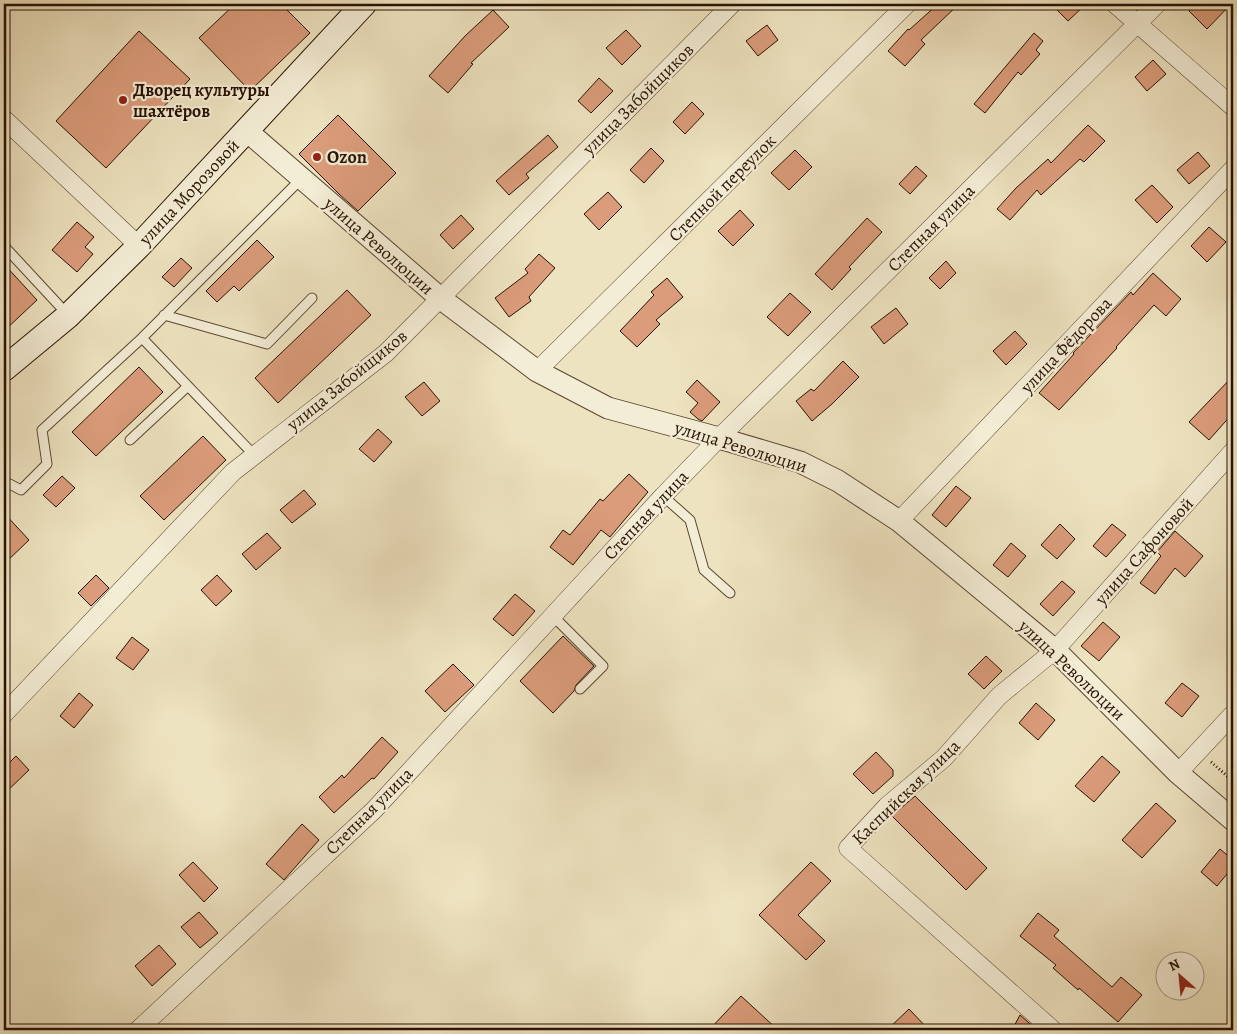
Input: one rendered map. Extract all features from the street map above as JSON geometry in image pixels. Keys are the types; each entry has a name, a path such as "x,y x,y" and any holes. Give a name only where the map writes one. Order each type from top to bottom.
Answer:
{"main road":[{"name":"улица Морозовой","path":"4,370 68,316 139,246 364,4"}],"street":[{"name":"улица Забойщиков","path":"4,714 233,472 386,353 732,4"},
{"name":"Степной переулок","path":"537,371 906,4"},
{"path":"1115,4 1233,107"},
{"name":"Степная улица","path":"138,1030 374,810 663,496 719,438 1157,4"},
{"path":"4,119 139,246"},
{"name":"улица Революции","path":"246,131 440,298 537,371 608,408 800,462 838,481 899,521 1055,650 1178,773 1233,820"},
{"name":"улица Фёдорова","path":"899,521 1233,169"},
{"name":"улица Сафоновой","path":"1055,650 1233,451"},
{"name":"Каспийская улица","path":"1053,1030 848,848 887,806 944,758 999,696 1055,650"},
{"path":"1178,773 1233,714"}],"lane":[{"path":"4,481 21,490 47,464 42,430 142,338 301,179"},
{"path":"4,246 68,316"},
{"path":"164,315 267,344 312,298"},
{"path":"142,338 254,455"},
{"path":"130,440 188,386"},
{"path":"663,496 690,520 704,570 730,593"},
{"path":"552,616 603,666 580,689"}],"path":[{"path":"1198,751 1233,781"}],"building":[{"path":"235,4 281,4 310,33 250,91 199,38"},
{"path":"938,4 959,4 921,40 925,44 905,66 888,51 908,29"},
{"path":"1051,4 1086,4 1068,21"},
{"path":"1196,4 1231,4 1207,29 1189,11"},
{"path":"493,10 509,27 471,63 473,64 448,93 429,76 465,36"},
{"path":"767,25 778,40 758,56 746,41"},
{"path":"626,30 641,46 622,65 606,48"},
{"name":"Дворец культуры шахтёров","path":"139,31 190,79 106,168 56,121"},
{"path":"1034,33 1043,41 1036,50 1040,54 1021,75 1018,72 985,113 974,104"},
{"path":"1153,60 1166,74 1147,91 1135,77"},
{"path":"599,78 613,91 591,113 578,101"},
{"path":"692,102 704,114 685,134 673,122"},
{"path":"338,115 396,173 358,211 299,154"},
{"path":"1088,125 1105,141 1084,162 1080,159 1041,195 1037,190 1010,220 997,209 1016,188 1048,159 1051,163"},
{"path":"548,135 558,147 526,174 529,178 509,195 496,181"},
{"path":"651,148 664,161 644,183 630,170"},
{"path":"795,150 812,167 789,190 771,173"},
{"path":"1198,152 1210,166 1189,184 1177,170"},
{"path":"916,166 927,176 910,194 899,184"},
{"path":"1152,185 1173,207 1157,223 1135,200"},
{"path":"608,192 622,207 599,230 584,214"},
{"path":"740,210 754,225 733,246 718,231"},
{"path":"461,215 474,229 453,249 440,235"},
{"path":"867,218 882,232 849,267 851,269 832,290 815,274"},
{"path":"77,222 94,237 85,247 93,254 77,272 52,250"},
{"path":"1209,227 1226,242 1207,262 1191,246"},
{"path":"257,240 274,257 239,291 234,286 217,302 206,291"},
{"path":"539,254 555,268 529,297 531,301 509,317 495,298 528,273 525,269"},
{"path":"181,258 192,268 174,287 162,277"},
{"path":"946,261 956,273 940,289 929,278"},
{"path":"4,264 37,300 4,331"},
{"path":"1153,273 1181,299 1166,316 1154,305 1059,410 1039,393 1073,353 1131,292 1133,295"},
{"path":"667,278 683,297 656,320 660,324 637,347 620,331 654,295 651,292"},
{"path":"347,290 371,315 278,403 255,378"},
{"path":"790,293 811,312 788,336 767,317"},
{"path":"896,308 908,324 884,344 871,327"},
{"path":"1015,331 1027,344 1006,365 993,351"},
{"path":"843,361 859,377 812,421 796,401 811,389 814,391"},
{"path":"139,367 163,392 96,456 72,432"},
{"path":"1233,376 1233,413 1209,440 1189,422"},
{"path":"697,380 720,402 702,421 690,412 698,403 686,392"},
{"path":"424,382 440,401 422,416 405,397"},
{"path":"378,429 392,442 374,462 359,449"},
{"path":"203,436 226,460 164,520 140,496"},
{"path":"629,474 648,492 610,537 601,530 573,565 550,547 563,530 570,535 600,499 603,501"},
{"path":"62,476 75,488 56,507 43,495"},
{"path":"956,486 971,498 946,527 932,515"},
{"path":"304,490 316,504 292,523 280,510"},
{"path":"4,513 29,540 4,564"},
{"path":"1060,524 1075,539 1057,559 1041,545"},
{"path":"1112,524 1126,535 1106,557 1093,546"},
{"path":"1175,531 1203,556 1185,577 1175,568 1155,594 1140,583 1161,556 1157,552"},
{"path":"267,533 281,548 256,570 242,554"},
{"path":"1011,543 1026,556 1008,577 993,565"},
{"path":"96,575 109,588 91,606 78,593"},
{"path":"217,575 232,591 216,606 201,590"},
{"path":"1062,581 1075,592 1053,616 1040,604"},
{"path":"515,594 535,611 513,636 493,619"},
{"path":"1103,622 1120,637 1099,661 1081,646"},
{"path":"563,636 594,666 553,713 520,681"},
{"path":"132,637 149,650 133,670 116,658"},
{"path":"986,656 1002,671 984,689 968,674"},
{"path":"453,664 474,685 445,712 425,691"},
{"path":"1182,683 1199,696 1182,717 1165,703"},
{"path":"79,693 93,705 74,728 60,716"},
{"path":"1036,703 1055,720 1038,740 1019,723"},
{"path":"382,737 398,752 374,779 372,778 334,813 319,797 342,775 344,778"},
{"path":"876,752 893,770 893,776 873,794 853,774"},
{"path":"16,756 29,770 4,794 4,768"},
{"path":"1102,756 1120,772 1094,802 1075,786"},
{"path":"915,796 987,868 966,890 892,816"},
{"path":"1156,803 1176,821 1142,858 1122,840"},
{"path":"302,824 319,840 284,880 266,864"},
{"path":"1220,849 1233,860 1233,867 1217,886 1201,872"},
{"path":"193,862 218,888 204,902 179,875"},
{"path":"811,862 831,881 798,915 825,941 806,960 759,915"},
{"path":"199,912 218,933 200,948 181,927"},
{"path":"1038,913 1059,930 1054,936 1112,987 1121,977 1142,995 1118,1022 1079,988 1078,990 1053,968 1056,965 1020,936"},
{"path":"159,945 176,964 152,986 135,966"},
{"path":"741,996 778,1030 709,1030"},
{"path":"909,1009 929,1030 887,1030"},
{"path":"1020,1015 1037,1030 1012,1030"}],"place":[{"name":"Дворец культуры шахтёров","path":"123,100"},
{"name":"Ozon","path":"317,157"}]}
